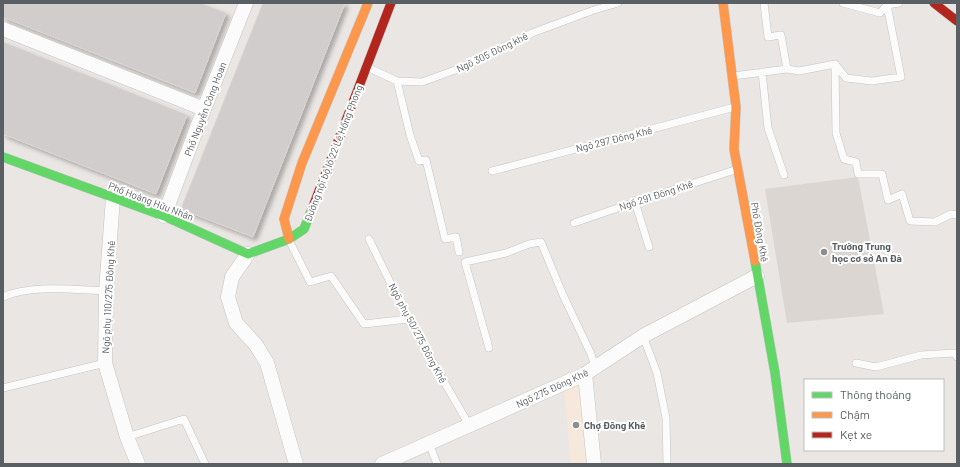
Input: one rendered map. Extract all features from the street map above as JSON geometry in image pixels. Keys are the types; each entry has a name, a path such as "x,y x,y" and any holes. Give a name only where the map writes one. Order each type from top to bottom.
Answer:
{"street":[{"name":"Phố Nguyễn Công Hoan","path":"164,216 246,3"},
{"path":"296,464 267,363 256,344 236,323 228,296 232,277 248,254 289,239 284,219 302,163 368,3"},
{"name":"Đường nội bộ lô 22 Lê Hồng Phong","path":"289,239 304,229 391,3"},
{"path":"934,3 956,20"},
{"name":"Phố Đông Khê","path":"725,4 736,107 734,149 775,373 787,464"},
{"path":"3,29 204,109"},
{"name":"Phố Hoàng Hữu Nhân","path":"3,157 164,216 248,254"},
{"name":"Ngõ phụ 110/275 Đông Khê","path":"113,198 106,291 105,363 127,436 138,464"},
{"name":"Ngõ 275 Đông Khê","path":"382,464 590,371 643,336 757,276"},
{"path":"590,371 594,464"}],"lane":[{"name":"Ngõ 305 Đông khê","path":"366,66 397,80 422,82 458,69 532,33 594,10 618,3"},
{"path":"764,3 768,37 781,35 787,69"},
{"path":"843,3 880,13 887,5 899,3"},
{"path":"835,64 846,78 872,81 901,77 887,5"},
{"path":"733,76 787,69 799,71 835,64"},
{"path":"835,64 836,134 844,159 856,162 858,174 882,174 888,200 902,194 910,221 935,222 951,214 957,216"},
{"path":"762,72 768,128 784,175"},
{"path":"397,80 410,135 419,161 426,160 445,239 456,238 459,252"},
{"name":"Ngõ 297 Đông Khê","path":"492,171 736,107"},
{"name":"Ngõ 291 Đông Khê","path":"574,223 738,169"},
{"path":"635,202 648,247"},
{"path":"289,239 310,282 331,276 364,324 408,319"},
{"name":"Ngõ phụ 50/275 Đông Khê","path":"369,239 408,319 469,425"},
{"path":"489,348 465,262 506,253 529,244 542,242 563,295 591,354 590,371"},
{"path":"3,297 13,292 37,289 106,291"},
{"path":"643,336 657,373 664,410 667,464"},
{"path":"856,363 876,366 921,355 955,353 957,357"},
{"path":"3,388 105,363"},
{"path":"127,436 184,420 205,464"},
{"path":"429,443 437,464"}],"shaded area":[{"name":"Trường Trung học cơ sở An Đà","path":"858,177 884,314 787,323 765,189"},
{"name":"Chợ Đông Khê","path":"581,381 588,464 571,464 564,386"}],"building":[{"path":"3,3 200,3 226,13 195,93 3,17"},
{"path":"263,3 345,3 253,237 181,209"},
{"path":"3,42 187,115 156,194 3,134"}],"traffic: fast":[{"path":"3,157 164,216 248,254 289,239 304,229 312,209"},
{"path":"755,261 775,373 787,464"}],"traffic: slow":[{"path":"289,239 284,219 302,163 368,3"},
{"path":"723,3 736,107 734,149 755,261"}],"traffic: jam":[{"path":"312,209 391,3"},
{"path":"934,3 957,21"}],"place":[{"name":"Trường Trung học cơ sở An Đà","path":"824,252"},
{"name":"Chợ Đông Khê","path":"576,425"}]}
